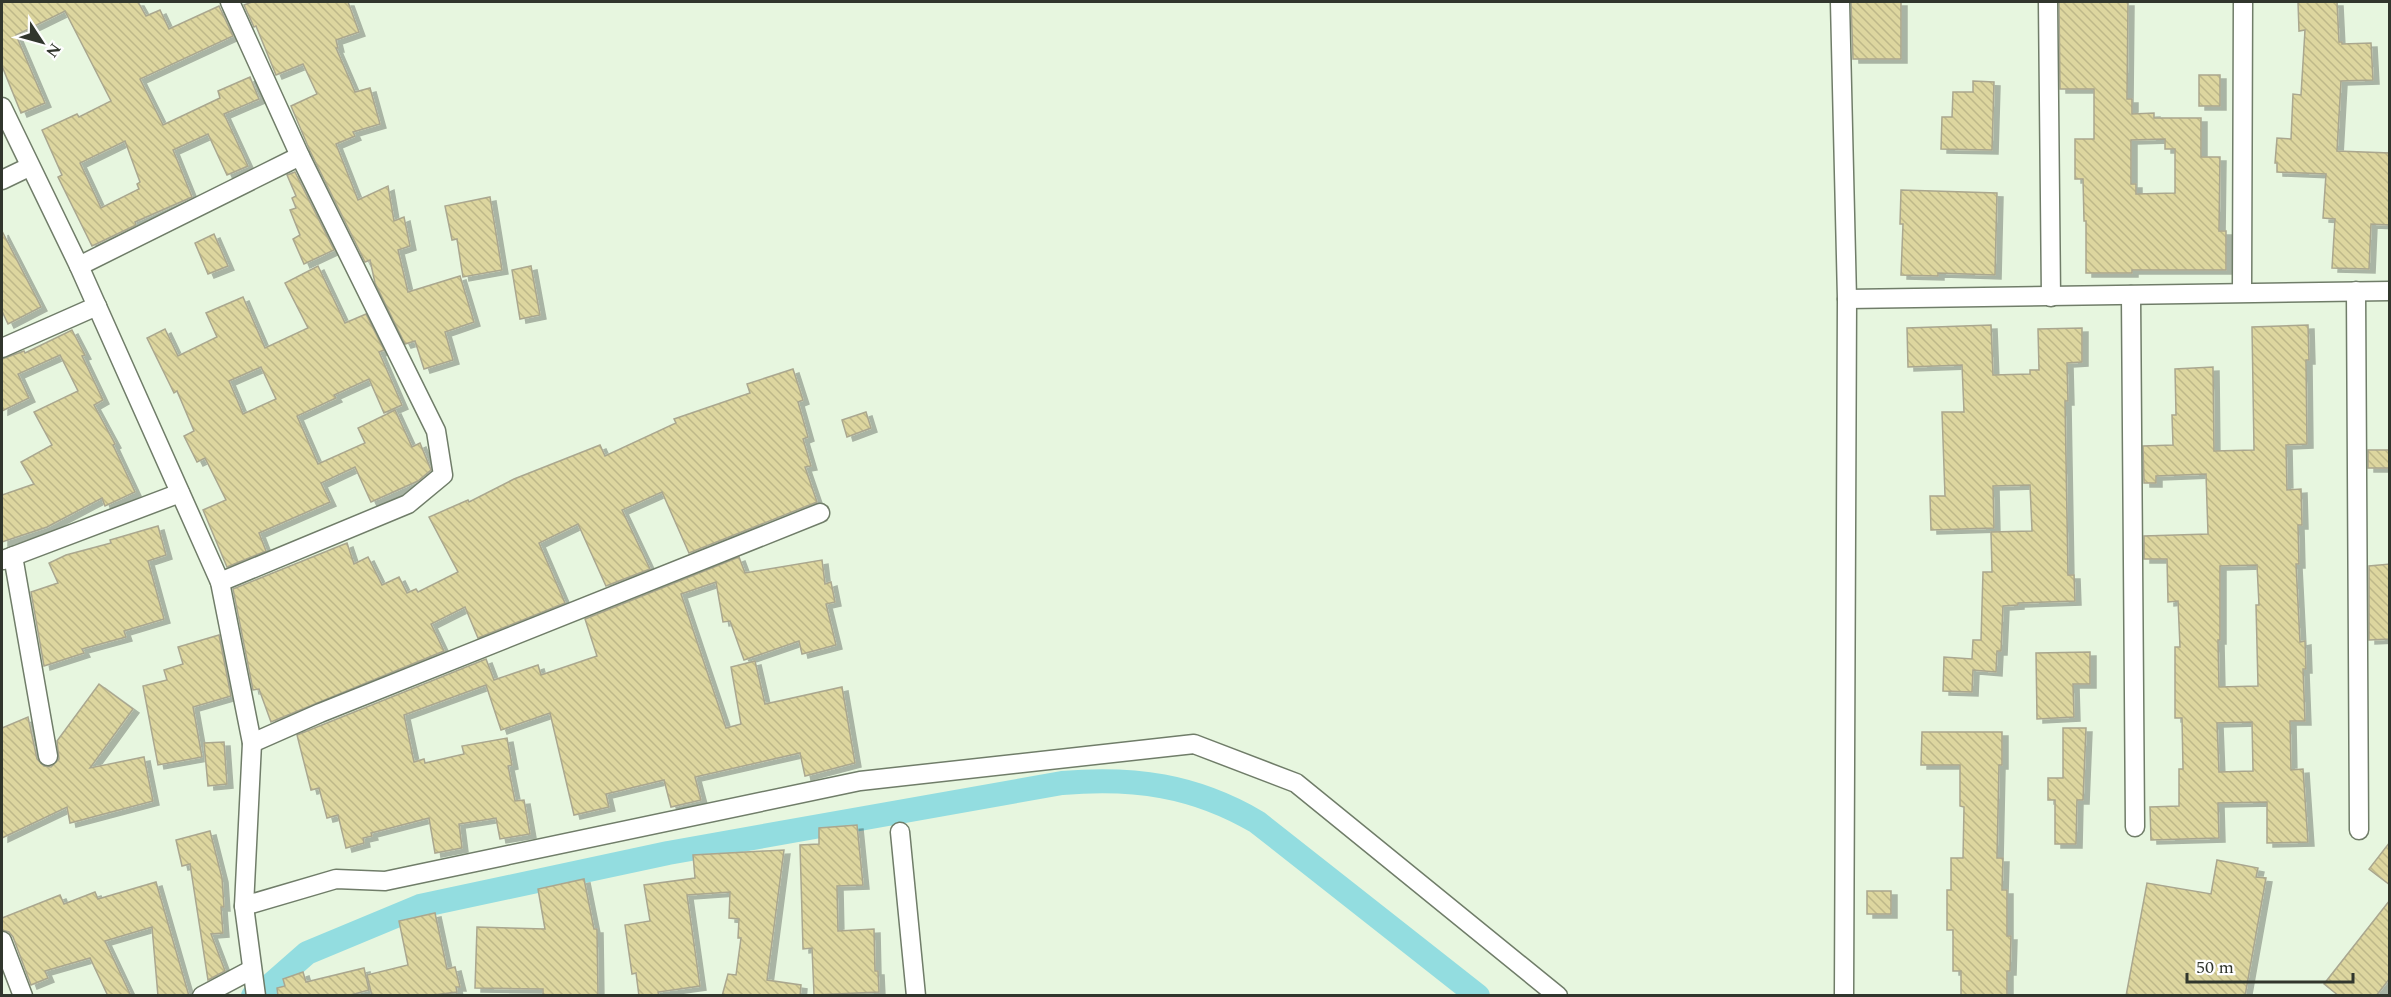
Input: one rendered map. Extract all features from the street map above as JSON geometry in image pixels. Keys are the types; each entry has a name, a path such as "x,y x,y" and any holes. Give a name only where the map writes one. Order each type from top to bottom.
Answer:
{"street":[{"path":"220,582 408,504 444,475 436,431 300,156 230,2"},
{"path":"1840,2 1847,300 1844,996"},
{"path":"2048,2 2051,297"},
{"path":"2242,292 2243,2"},
{"path":"2,107 79,266 220,582 252,743 244,906 256,996"},
{"path":"79,266 300,156"},
{"path":"2,180 29,166"},
{"path":"2356,291 2359,830"},
{"path":"1847,300 2390,291"},
{"path":"2131,296 2135,827"},
{"path":"2,348 97,306"},
{"path":"48,756 7,558 180,493"},
{"path":"252,743 332,708 820,513"},
{"path":"244,906 336,879 385,881 861,781 1194,744 1296,783 1558,996"},
{"path":"900,832 916,996"},
{"path":"2,941 23,996"},
{"path":"202,996 251,970"}],"building":[{"path":"2,2 138,2 146,16 160,10 169,29 219,6 233,36 140,79 163,125 220,98 218,91 250,77 259,99 224,114 248,166 227,175 208,134 173,150 192,197 135,222 136,225 92,246 58,177 62,175 42,130 77,114 79,117 111,101 65,11 16,35 45,103 21,113 2,66","holes":["125,141 140,182 137,184 139,189 101,208 80,163"]},
{"path":"252,2 348,2 359,32 336,40 338,48 336,48 355,92 370,88 380,124 353,132 355,136 336,144 358,200 388,186 394,221 404,217 410,246 398,250 408,292 460,276 474,322 445,332 453,360 424,369 415,341 405,344 375,283 370,260 365,262 310,151 291,106 317,94 303,64 276,75 256,26 254,27 244,5"},
{"path":"1851,2 1901,2 1901,59 1853,59"},
{"path":"2059,2 2128,2 2127,99 2132,99 2132,114 2154,113 2154,118 2201,118 2201,157 2220,157 2219,231 2226,231 2226,270 2132,270 2132,273 2086,273 2083,179 2075,179 2075,139 2094,139 2094,89 2060,89","holes":["2165,139 2165,149 2175,149 2175,193 2136,194 2136,184 2131,184 2131,140"]},
{"path":"2298,2 2337,2 2339,42 2342,44 2371,43 2373,80 2341,81 2337,151 2390,153 2390,225 2371,224 2369,269 2332,268 2335,219 2323,218 2326,174 2277,172 2277,163 2275,163 2277,138 2291,139 2293,94 2301,95 2305,30 2299,31"},
{"path":"2199,75 2220,75 2220,106 2199,106"},
{"path":"1973,81 1994,82 1992,150 1941,149 1942,117 1952,117 1953,92 1973,92"},
{"path":"295,172 334,250 304,264 293,239 300,235 290,210 296,208 292,198 296,196 287,175"},
{"path":"1901,190 1997,193 1995,275 1938,273 1938,276 1901,275 1903,224 1900,224"},
{"path":"490,197 502,270 463,277 457,239 452,240 445,206"},
{"path":"2,231 41,307 8,324 2,311"},
{"path":"214,234 228,266 208,274 195,243"},
{"path":"318,266 345,323 366,314 384,350 379,352 402,405 384,413 369,379 334,395 336,398 297,416 318,464 365,443 358,428 395,410 412,447 420,443 431,470 418,481 371,502 355,467 321,483 330,502 259,533 266,551 227,567 203,510 226,500 205,458 197,462 184,436 194,431 177,391 174,393 147,338 165,329 178,356 217,337 206,313 243,297 265,348 308,328 285,283","holes":["261,367 276,399 243,414 229,381"]},
{"path":"531,266 540,315 520,319 512,270"},
{"path":"1991,325 1993,375 2030,374 2030,370 2039,370 2038,329 2082,328 2082,362 2067,363 2068,401 2065,401 2068,575 2074,575 2075,601 2018,603 2018,605 2003,606 2001,651 1997,651 1996,672 1973,670 1972,692 1943,691 1944,657 1972,659 1973,640 1981,640 1983,572 1992,572 1991,532 2032,531 2030,485 1993,486 1994,528 1931,530 1930,496 1945,496 1942,412 1964,412 1962,365 1908,367 1907,328"},
{"path":"2308,325 2307,444 2286,445 2287,490 2301,489 2302,525 2298,525 2299,564 2296,564 2300,642 2305,641 2306,669 2303,669 2305,721 2290,721 2291,770 2303,769 2308,842 2267,843 2267,802 2218,803 2219,838 2151,840 2150,807 2179,806 2179,769 2183,769 2182,718 2175,718 2175,647 2180,647 2178,601 2168,602 2167,559 2144,559 2144,536 2208,534 2206,474 2156,476 2156,483 2144,483 2143,446 2173,445 2172,415 2176,415 2175,369 2213,367 2214,451 2254,450 2252,327","holes":["2257,565 2258,686 2219,687 2220,566","2252,722 2253,771 2219,772 2217,723"]},
{"path":"72,330 103,400 94,405 115,444 113,445 135,492 105,506 102,498 47,527 2,542 2,495 34,484 21,462 52,445 34,412 78,391 60,355 18,374 29,398 2,411 2,359 24,351 25,353"},
{"path":"793,369 803,400 798,402 808,437 803,439 811,466 805,467 817,502 689,553 662,492 622,510 650,569 606,586 578,524 539,543 565,603 478,638 465,607 431,624 444,651 271,722 259,689 253,690 233,589 347,543 354,564 368,557 382,585 399,577 407,593 416,589 418,592 458,572 429,517 468,500 469,502 514,479 600,445 605,456 676,423 674,419 750,393 747,384"},
{"path":"866,412 871,428 847,437 842,420"},
{"path":"2368,450 2390,450 2390,468 2368,468"},
{"path":"158,526 166,555 148,561 164,619 124,631 126,637 82,649 84,653 44,666 31,592 58,583 49,563 66,555 111,543 110,540"},
{"path":"739,557 745,573 822,560 825,584 831,582 835,602 826,604 836,645 802,654 799,641 744,660 730,621 723,622 716,582 681,594 726,728 741,724 731,667 755,661 765,704 842,687 855,763 805,776 800,753 695,777 701,800 671,807 664,780 606,794 609,807 574,815 550,713 501,730 486,685 404,715 414,762 424,759 425,763 464,754 462,746 507,738 512,765 508,766 515,801 524,800 530,834 500,839 496,818 459,824 462,848 435,853 429,818 371,833 372,836 363,838 364,843 346,848 338,815 327,818 319,788 311,790 297,735 486,659 494,680 538,665 541,675 597,656 585,619"},
{"path":"2390,564 2390,639 2369,640 2369,566"},
{"path":"219,635 231,696 193,707 202,757 158,765 143,686 167,680 164,670 183,664 178,647"},
{"path":"2090,652 2090,684 2073,684 2074,717 2037,719 2036,653"},
{"path":"99,684 133,709 90,768 144,757 153,801 70,823 67,807 2,838 2,728 28,717 37,759 44,766 51,767 59,759 57,741"},
{"path":"2063,728 2086,728 2083,800 2077,800 2076,844 2055,844 2055,800 2048,800 2048,778 2063,778"},
{"path":"1922,732 2002,732 1997,858 2003,858 2002,890 2007,890 2007,936 2011,936 2007,996 1961,996 1961,971 1953,971 1953,930 1947,930 1947,890 1951,890 1951,858 1963,858 1964,807 1960,806 1960,765 1921,765"},
{"path":"224,742 227,784 208,786 204,743"},
{"path":"857,825 863,885 837,886 838,931 874,929 875,971 878,971 879,992 814,995 812,948 803,949 800,845 819,844 819,828"},
{"path":"210,831 222,878 224,907 221,907 223,933 211,934 225,971 208,980 190,864 182,866 176,840"},
{"path":"2390,842 2390,885 2369,869"},
{"path":"784,850 767,980 801,985 800,996 722,996 728,974 736,975 741,938 738,938 739,919 729,918 730,892 687,895 700,986 658,992 659,996 639,996 636,973 632,974 625,925 650,921 644,885 695,878 693,855"},
{"path":"2217,860 2258,868 2256,877 2266,878 2245,996 2126,996 2147,883 2211,894"},
{"path":"584,879 594,929 597,929 598,996 543,996 543,989 475,988 477,927 545,929 538,889"},
{"path":"156,882 189,996 158,996 152,927 105,941 131,996 108,996 90,958 45,971 48,978 31,985 13,937 9,932 2,930 2,918 60,895 64,904 95,892 98,899"},
{"path":"1867,891 1891,891 1891,914 1867,914"},
{"path":"2390,900 2390,978 2376,996 2339,996 2324,984"},
{"path":"435,913 447,969 455,967 460,987 456,987 457,992 426,996 372,996 367,975 408,965 399,921"},
{"path":"364,968 369,990 347,996 278,996 277,988 285,986 283,979 303,972 306,982"}],"waterway":[{"path":"253,996 266,989 307,953 420,906 668,853 1062,783 1088,781 1163,786 1210,799 1257,822 1478,996"}]}
